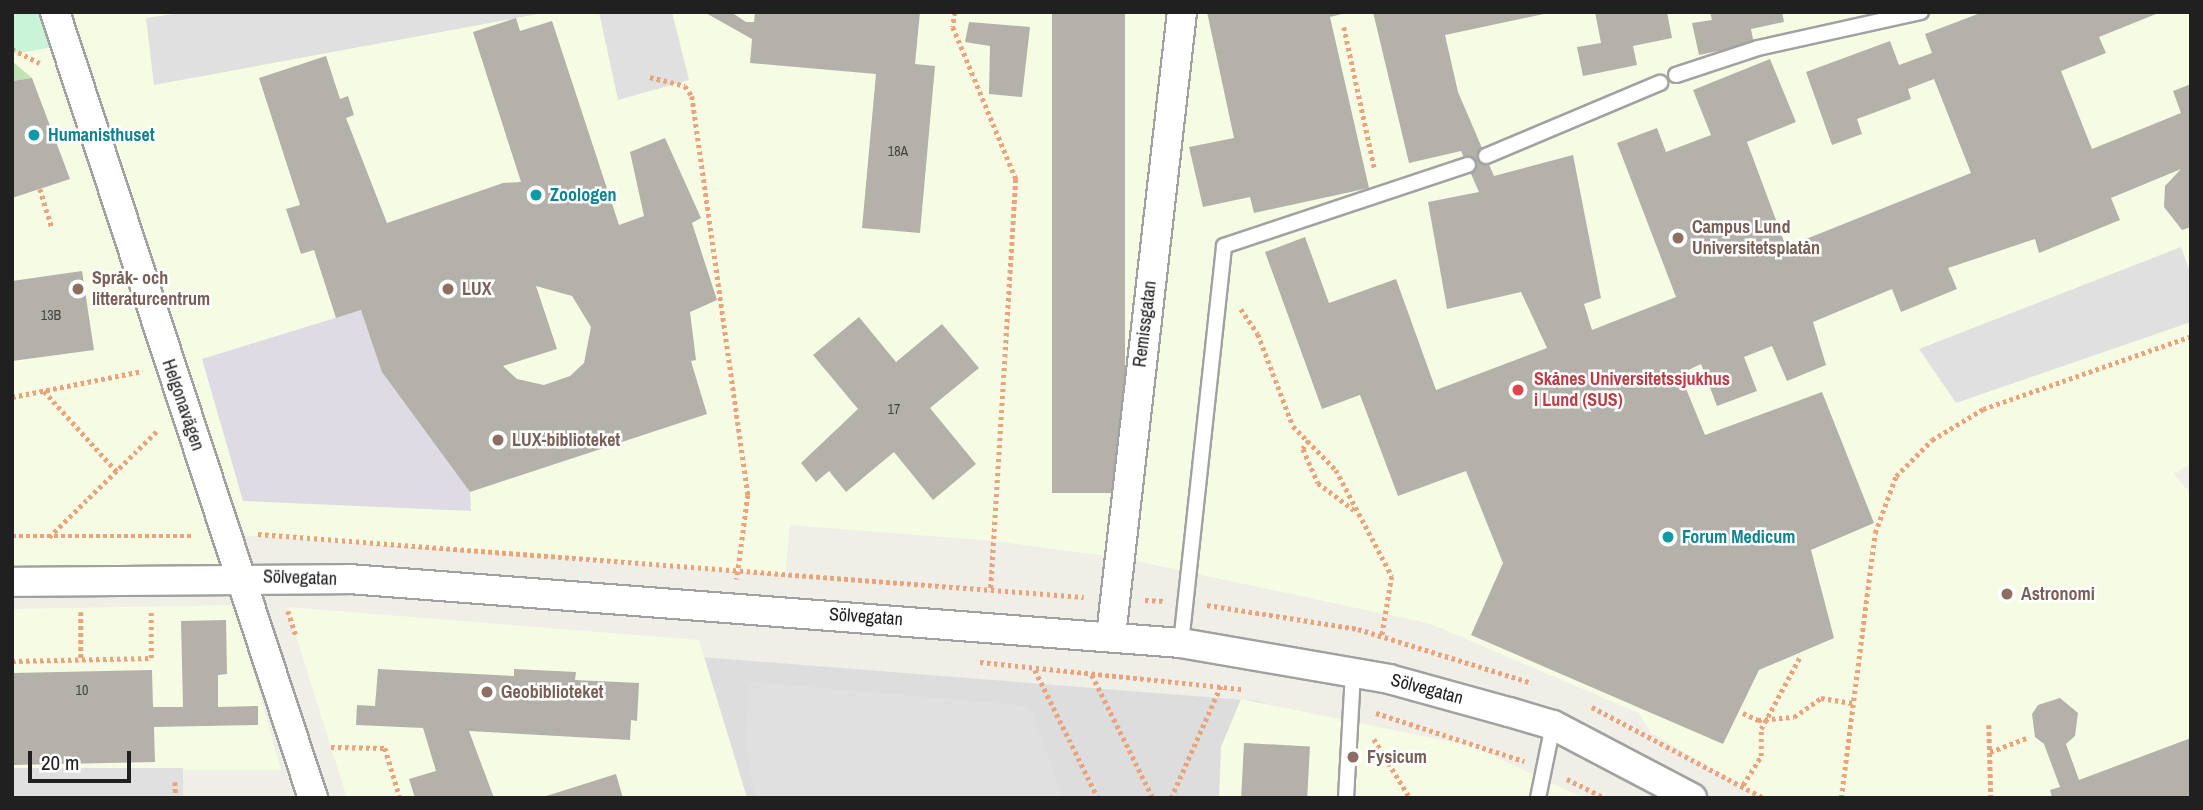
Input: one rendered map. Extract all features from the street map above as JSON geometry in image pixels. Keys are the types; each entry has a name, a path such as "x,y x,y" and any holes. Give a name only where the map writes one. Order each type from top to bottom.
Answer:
{"street":[{"name":"Helgonavägen","path":"55,12 167,362 225,534 244,576 313,798"},
{"name":"Remissgatan","path":"1111,636 1182,12"},
{"name":"Sölvegatan","path":"12,582 244,576 735,608 1181,643 1353,672 1553,725 1692,798"}],"lane":[{"path":"1676,75 1758,48 1921,12"},
{"path":"1486,156 1660,83"},
{"path":"1181,643 1224,246 1468,165"},
{"path":"1346,798 1353,672"},
{"path":"1538,798 1553,725"}],"path":[{"path":"955,12 953,27 1016,179 991,591"},
{"path":"1344,27 1381,195"},
{"path":"650,77 685,86 692,96 748,495 737,570 735,608"},
{"path":"40,189 52,228"},
{"path":"1221,279 1258,334 1293,426 1310,440 1336,470 1392,576 1382,637"},
{"path":"1841,798 1875,533 1896,476 1932,440 1983,409 2191,336"},
{"path":"12,397 167,362"},
{"path":"44,391 118,472"},
{"path":"49,537 118,472 181,400"},
{"path":"1310,440 1303,449 1318,483 1355,510"},
{"path":"12,536 225,534 1114,599"},
{"path":"12,661 151,658 151,607"},
{"path":"287,607 300,608"},
{"path":"1261,625 1263,612"},
{"path":"81,619 81,660"},
{"path":"1171,798 1222,686 1233,651"},
{"path":"1743,785 1761,756 1761,729 1801,655"},
{"path":"964,660 1035,670 1251,690"},
{"path":"1035,670 1098,798"},
{"path":"1092,675 1153,798"},
{"path":"1743,713 1794,717 1821,698 1854,703"},
{"path":"1350,706 1444,731 1546,769 1605,798"},
{"path":"1350,706 1410,798"},
{"path":"1989,725 1991,798"},
{"path":"1990,752 2029,737"},
{"path":"331,747 385,748 400,798"},
{"path":"175,782 176,798"}],"shaded area":[{"path":"12,12 55,12 64,45 12,54"},
{"path":"55,12 2191,12 2191,463 2174,474 2191,495 2191,798 1764,798 1651,733 1639,713 1431,624 1122,558 993,541 790,525 785,574 226,534 244,576 12,582 12,54 64,45"},
{"path":"188,12 549,12 154,85 146,18"},
{"path":"599,12 672,12 689,80 618,100"},
{"path":"2181,247 2191,275 2191,322 1956,403 1919,349"},
{"path":"361,310 470,492 471,511 243,501 202,359"},
{"path":"235,605 281,770 12,770 12,609"},
{"path":"287,607 699,640 747,798 347,798"},
{"path":"373,631 1257,701 1575,798 354,798"},
{"path":"749,682 1030,706 1063,798 756,798 745,745"},
{"name":"Fysicum","path":"1241,699 1472,746 1584,798 1219,798 1221,747"},
{"path":"12,768 183,768 183,798 12,798"}],"green space":[{"path":"12,61 32,78 12,81"}],"building":[{"path":"704,12 731,12 746,22 754,22 755,12 920,12 915,64 935,66 920,233 862,228 876,74 750,63 752,39"},
{"path":"1052,12 1125,12 1125,493 1052,493"},
{"path":"1207,12 1350,12 1330,17 1369,188 1254,213 1250,197 1203,207 1189,147 1234,138"},
{"path":"1373,12 1553,12 1445,35 1458,92 1494,176 1573,155 1601,298 1584,304 1592,330 1676,297 1617,143 1657,128 1666,152 1711,135 1693,90 1770,59 1796,122 1747,142 1786,247 1971,173 1934,79 1908,89 1911,99 1857,119 1862,134 1832,145 1806,72 1890,41 1899,65 1932,53 1925,34 1983,12 2161,12 2099,37 2106,53 2061,71 2092,149 2181,113 2173,91 2191,84 2191,227 2182,230 2164,207 2165,186 2181,169 2111,198 2120,220 2039,253 2035,239 1948,268 1957,289 1901,312 1892,289 1813,322 1826,365 1787,381 1772,346 1744,357 1757,391 1717,406 1701,364 1680,374 1705,435 1822,392 1874,523 1811,550 1834,638 1759,670 1723,744 1471,635 1503,563 1466,471 1398,496 1360,395 1322,409 1265,252 1305,237 1329,303 1396,279 1436,390 1547,348 1521,292 1447,309 1428,202 1479,192 1461,151 1409,163"},
{"path":"1595,12 1667,12 1672,38 1633,46 1637,65 1583,76 1577,47 1601,43"},
{"path":"1710,12 1782,12 1784,22 1751,29 1754,44 1699,55 1692,23 1712,20"},
{"path":"516,18 520,31 552,21 619,225 644,216 630,152 665,138 701,218 692,223 717,300 690,312 696,360 691,361 707,414 470,492 382,372 361,310 336,318 314,250 301,254 286,209 300,205 259,78 326,56 340,99 348,96 354,115 346,118 387,223 503,183 521,182 473,32","holes":["536,286 572,296 591,327 584,363 570,376 544,385 517,379 503,366 557,349"]},
{"path":"969,22 1030,27 1022,97 989,94 990,46 965,42"},
{"name":"Humanisthuset","path":"32,78 70,179 12,198 12,81"},
{"path":"82,271 94,350 12,361 12,281"},
{"path":"859,317 896,362 942,324 979,368 930,408 976,464 933,500 894,452 846,492 829,471 816,482 801,463 858,409 813,355"},
{"path":"226,620 227,674 218,675 218,707 258,706 258,725 154,727 155,762 12,765 12,673 152,670 153,707 183,707 181,621"},
{"path":"378,669 514,676 514,669 576,672 575,680 639,683 637,721 631,720 630,740 469,731 494,798 415,798 409,779 436,771 423,728 356,725 357,705 375,706"},
{"path":"2060,698 2078,713 2075,736 2066,744 2079,780 2191,738 2191,798 2052,798 2050,790 2060,787 2044,744 2035,737 2032,714 2038,705"},
{"path":"1244,743 1310,746 1307,798 1241,798"},
{"path":"616,774 623,798 543,798 543,797"}],"place":[{"name":"Humanisthuset","path":"34,135"},
{"name":"Zoologen","path":"536,195"},
{"name":"Campus Lund Universitetsplatån","path":"1678,238"},
{"name":"Språk- och litteraturcentrum","path":"78,289"},
{"name":"LUX","path":"448,289"},
{"name":"Skånes Universitetssjukhus i Lund (SUS)","path":"1518,390"},
{"name":"LUX-biblioteket","path":"498,440"},
{"name":"Forum Medicum","path":"1668,537"},
{"name":"Astronomi","path":"2007,594"},
{"name":"Geobiblioteket","path":"487,692"},
{"name":"Fysicum","path":"1353,757"}]}
